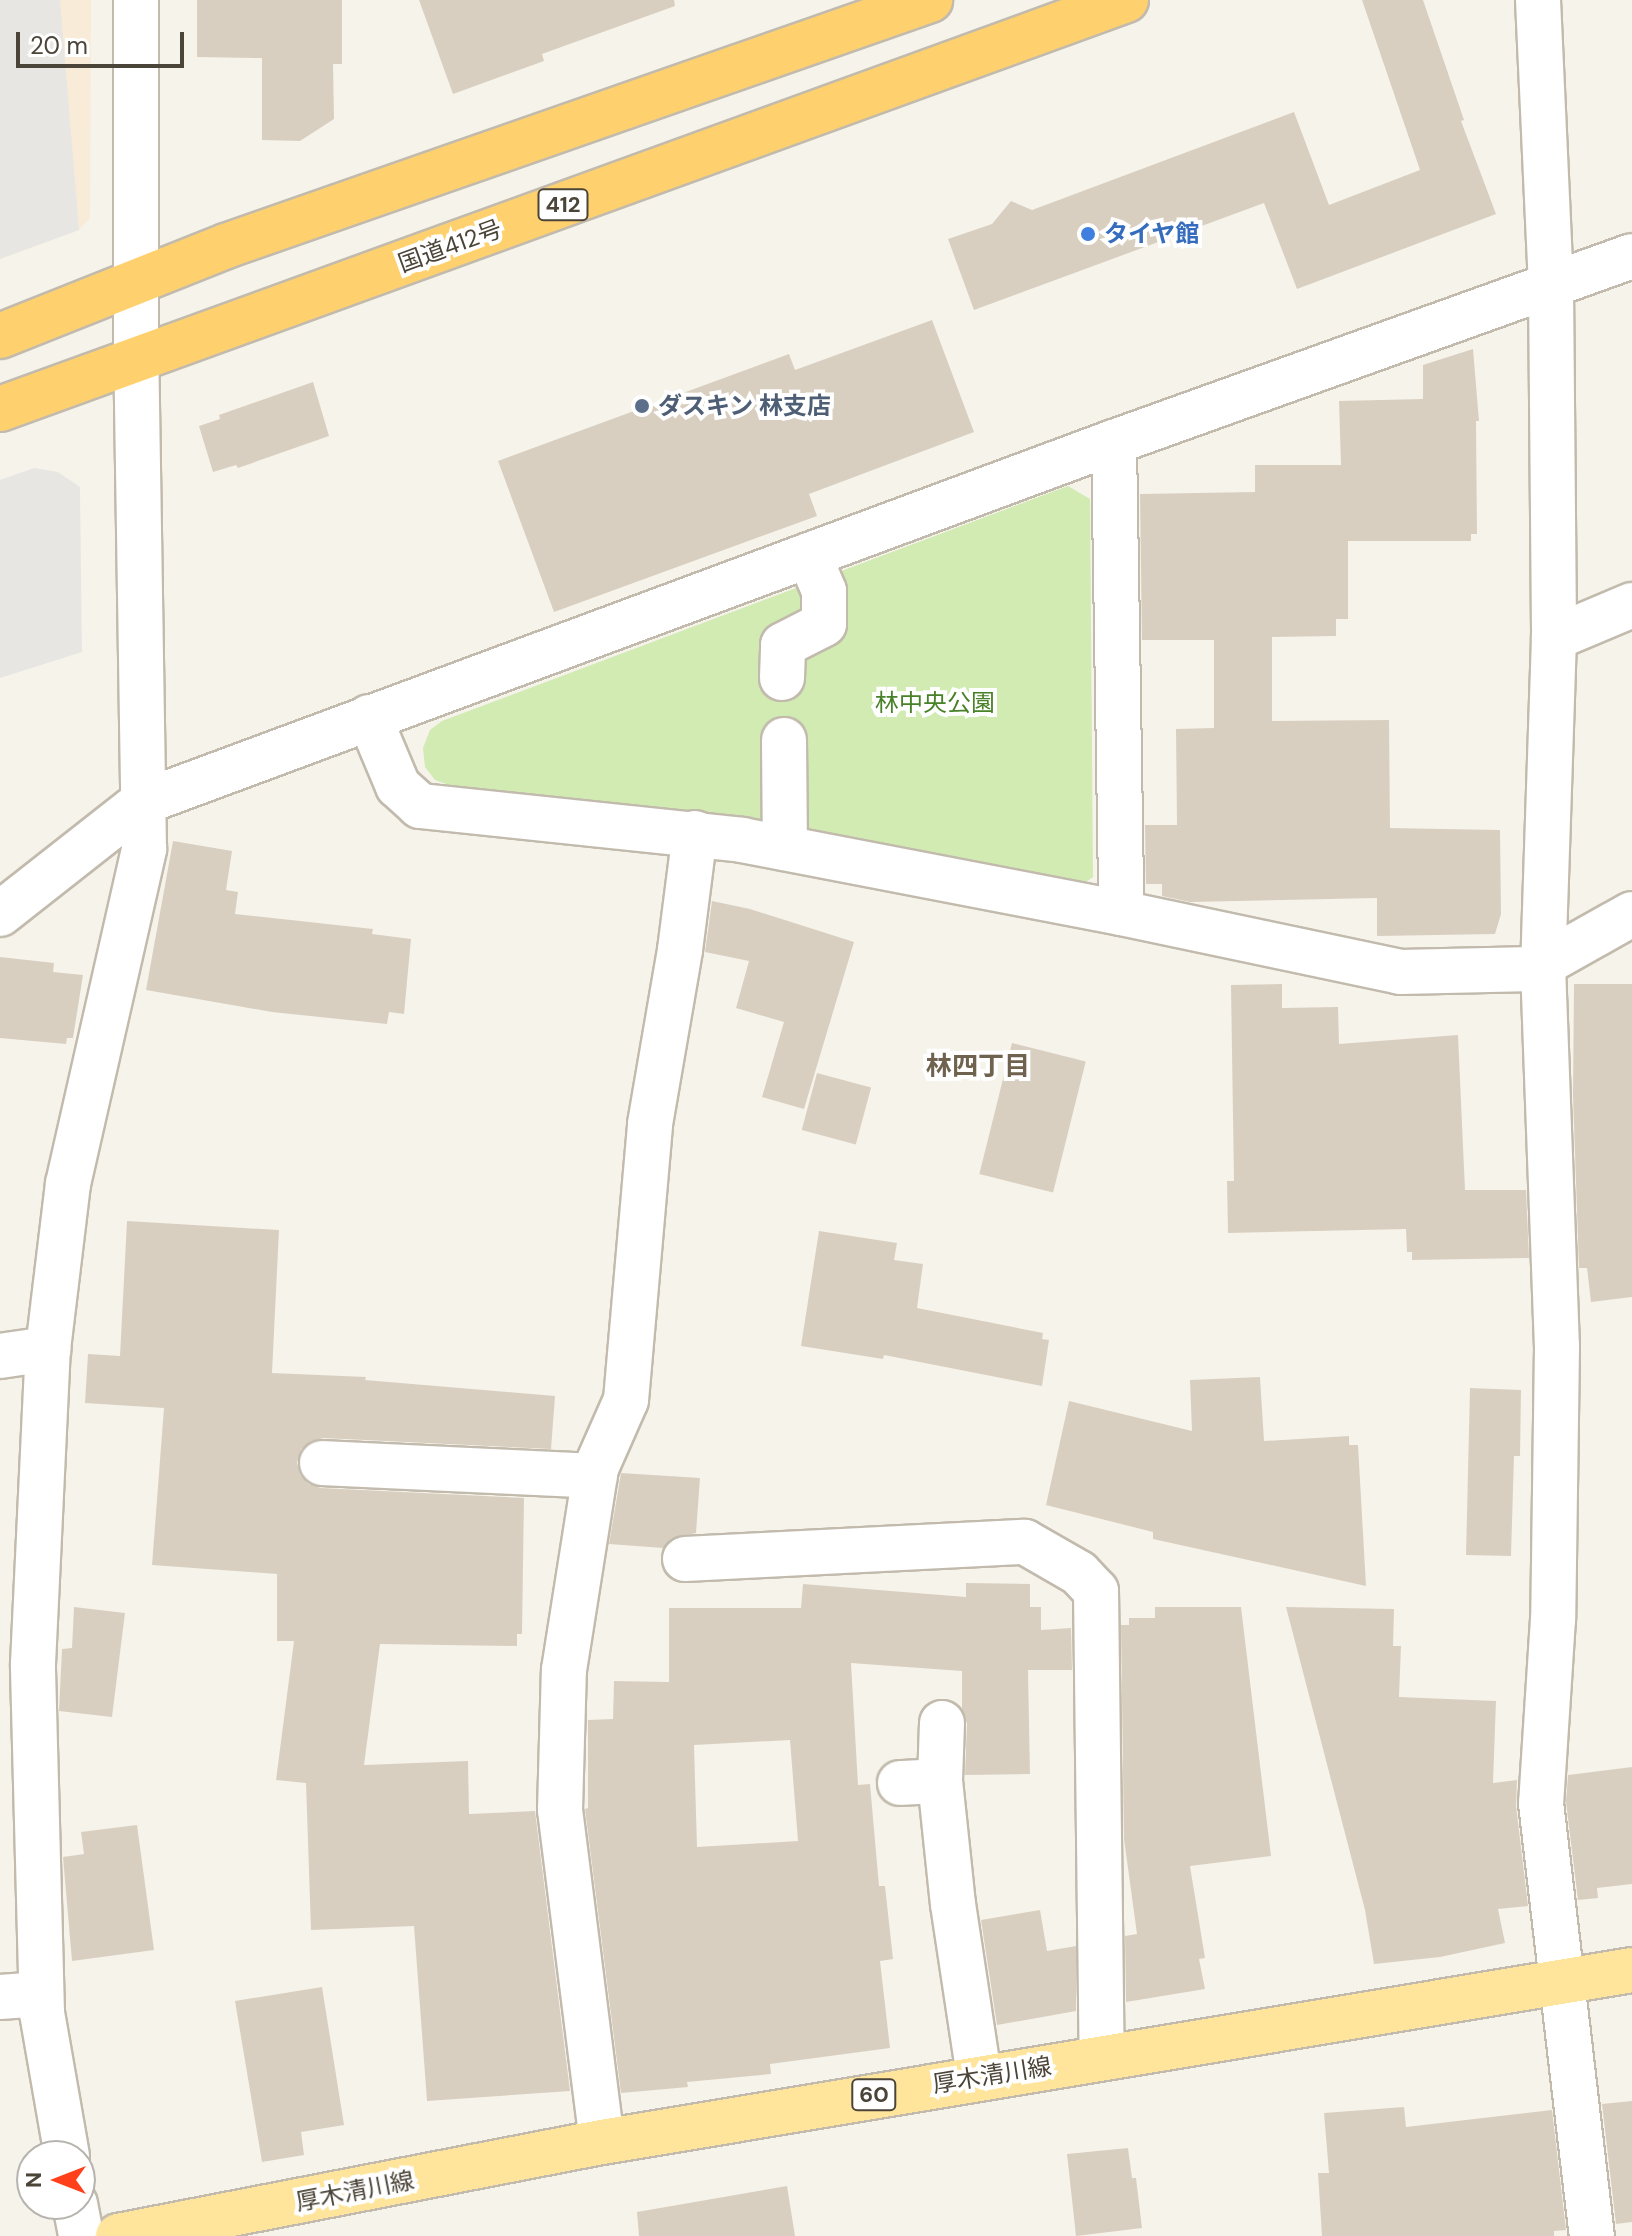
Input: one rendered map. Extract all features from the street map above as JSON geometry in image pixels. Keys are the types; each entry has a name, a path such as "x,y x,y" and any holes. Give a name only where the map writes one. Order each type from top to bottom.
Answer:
{"highway":[{"path":"0,336 136,280 930,0"},
{"name":"国道412号","path":"0,409 1126,0"}],"main road":[{"name":"厚木清川線","path":"118,2236 204,2229 602,2142 979,2076 1632,1970"}],"street":[{"path":"62,2140 20,1995 16,1664 68,1184 144,849 136,359 136,0"},
{"path":"1538,0 1551,286 1554,638 1543,966 1557,1347 1553,1619 1541,1803 1592,2236"},
{"path":"0,914 141,803 1114,442 1632,256"},
{"path":"1114,442 1121,913"},
{"path":"782,678 783,645 824,624 824,591 809,555"},
{"path":"1554,638 1632,605"},
{"path":"369,717 398,786 420,806 695,833 785,848 1121,913 1400,972 1543,966 1632,914"},
{"path":"784,740 785,848"},
{"path":"602,2142 560,1810 564,1670 595,1476 626,1400 650,1124 680,950 695,833"},
{"path":"0,1356 48,1349"},
{"path":"322,1463 595,1476"},
{"path":"685,1559 1025,1542 1079,1573 1096,1591 1102,2057"},
{"path":"1079,1573 1127,1572"},
{"path":"942,1723 920,1782 953,1904 979,2076"}],"shaded area":[{"path":"0,0 91,0 90,218 79,230 0,259"},
{"path":"0,0 60,0 79,230 0,259"},
{"path":"34,468 58,472 80,487 82,652 0,678 0,480"}],"green space":[{"name":"林中央公園","path":"1068,486 1090,499 1093,877 1080,886 457,788 435,780 425,767 423,748 430,730 442,721"}],"building":[{"path":"197,0 342,0 342,64 333,64 334,119 300,141 262,140 262,58 197,57"},
{"path":"419,0 674,0 675,6 542,54 544,61 453,94"},
{"path":"1362,0 1423,0 1464,120 1461,121 1496,214 1297,289 1264,203 974,310 948,239 992,224 1011,201 1032,210 1294,112 1329,205 1420,170"},
{"path":"932,320 974,432 809,494 817,516 554,612 498,461 789,354 795,370"},
{"path":"1473,349 1479,421 1476,421 1477,534 1471,534 1471,541 1348,541 1348,619 1336,619 1336,636 1272,637 1272,721 1389,720 1390,828 1500,830 1501,914 1495,934 1377,936 1377,898 1190,902 1162,896 1162,884 1146,884 1145,825 1177,825 1176,729 1214,728 1214,640 1142,640 1140,494 1255,492 1255,465 1341,465 1339,401 1423,399 1423,365"},
{"path":"313,382 329,436 238,468 236,465 213,472 199,426 220,419 219,415"},
{"path":"173,841 232,851 226,890 238,892 235,914 373,929 372,934 411,939 404,1014 389,1012 387,1024 272,1012 146,990"},
{"path":"712,901 750,909 854,942 804,1109 762,1097 784,1022 736,1008 749,961 705,952"},
{"path":"0,957 54,963 53,972 83,975 73,1038 67,1038 66,1044 0,1038"},
{"path":"1282,984 1282,1008 1338,1007 1339,1044 1458,1035 1465,1190 1526,1190 1529,1258 1412,1260 1412,1252 1407,1252 1406,1229 1228,1233 1227,1181 1234,1181 1231,985"},
{"path":"1574,984 1632,984 1632,1297 1591,1302 1587,1268 1579,1268 1573,1096"},
{"path":"1012,1043 1086,1061 1053,1192 979,1174"},
{"path":"817,1073 871,1087 856,1144 802,1130"},
{"path":"127,1221 279,1230 272,1373 366,1377 365,1380 555,1396 551,1449 323,1438 311,1441 301,1449 297,1463 300,1475 308,1484 321,1488 524,1498 522,1634 517,1634 517,1646 380,1644 364,1765 468,1761 469,1814 535,1811 570,2091 427,2101 414,1926 311,1930 306,1783 276,1780 294,1641 277,1641 277,1574 152,1565 164,1408 85,1403 88,1354 120,1356"},
{"path":"819,1231 897,1243 894,1260 923,1264 917,1308 1043,1333 1042,1339 1049,1340 1042,1386 884,1355 883,1359 801,1346"},
{"path":"1260,1377 1264,1441 1349,1436 1349,1445 1358,1445 1366,1586 1153,1539 1153,1532 1046,1505 1069,1401 1192,1431 1190,1380"},
{"path":"1470,1388 1521,1390 1520,1456 1514,1456 1511,1556 1466,1555"},
{"path":"621,1473 700,1478 696,1533 672,1538 663,1548 609,1544"},
{"path":"966,1583 1030,1584 1030,1607 1041,1607 1041,1630 1071,1628 1072,1670 1028,1670 1030,1774 965,1775 967,1724 962,1709 962,1671 851,1663 858,1785 870,1784 879,1886 885,1886 893,1959 880,1961 890,2048 770,2064 771,2074 687,2082 688,2087 621,2093 585,1809 588,1808 588,1720 613,1719 614,1681 669,1682 669,1608 801,1608 803,1584 966,1597","holes":["790,1740 798,1841 697,1847 694,1745"]},
{"path":"74,1607 125,1613 112,1717 59,1711 62,1649 72,1648"},
{"path":"1155,1607 1241,1607 1271,1856 1190,1866 1205,1958 1199,1959 1205,1989 1126,2002 1125,1936 1137,1934 1124,1839 1121,1625 1129,1625 1129,1618 1155,1618"},
{"path":"1286,1607 1394,1609 1393,1646 1401,1646 1399,1697 1496,1701 1493,1783 1517,1780 1516,1806 1528,1906 1498,1909 1505,1943 1440,1957 1374,1964 1365,1910"},
{"path":"1632,1767 1632,1884 1597,1888 1598,1898 1578,1900 1566,1802 1568,1775"},
{"path":"137,1825 154,1950 72,1961 63,1857 84,1854 81,1832"},
{"path":"1040,1910 1047,1951 1076,1946 1076,2011 997,2025 981,1920"},
{"path":"322,1987 344,2125 301,2132 304,2155 262,2162 235,2001"},
{"path":"1632,2101 1632,2222 1616,2224 1602,2104"},
{"path":"1404,2107 1406,2127 1552,2110 1566,2230 1554,2231 1554,2236 1322,2236 1318,2173 1329,2173 1324,2113"},
{"path":"1128,2148 1132,2178 1136,2178 1142,2228 1076,2236 1067,2154"},
{"path":"787,2186 795,2236 639,2236 637,2212"}],"place":[{"name":"タイヤ館","path":"1088,234"},
{"name":"ダスキン 林支店","path":"642,406"}],"district":[{"name":"林四丁目","path":"978,1067"}]}
